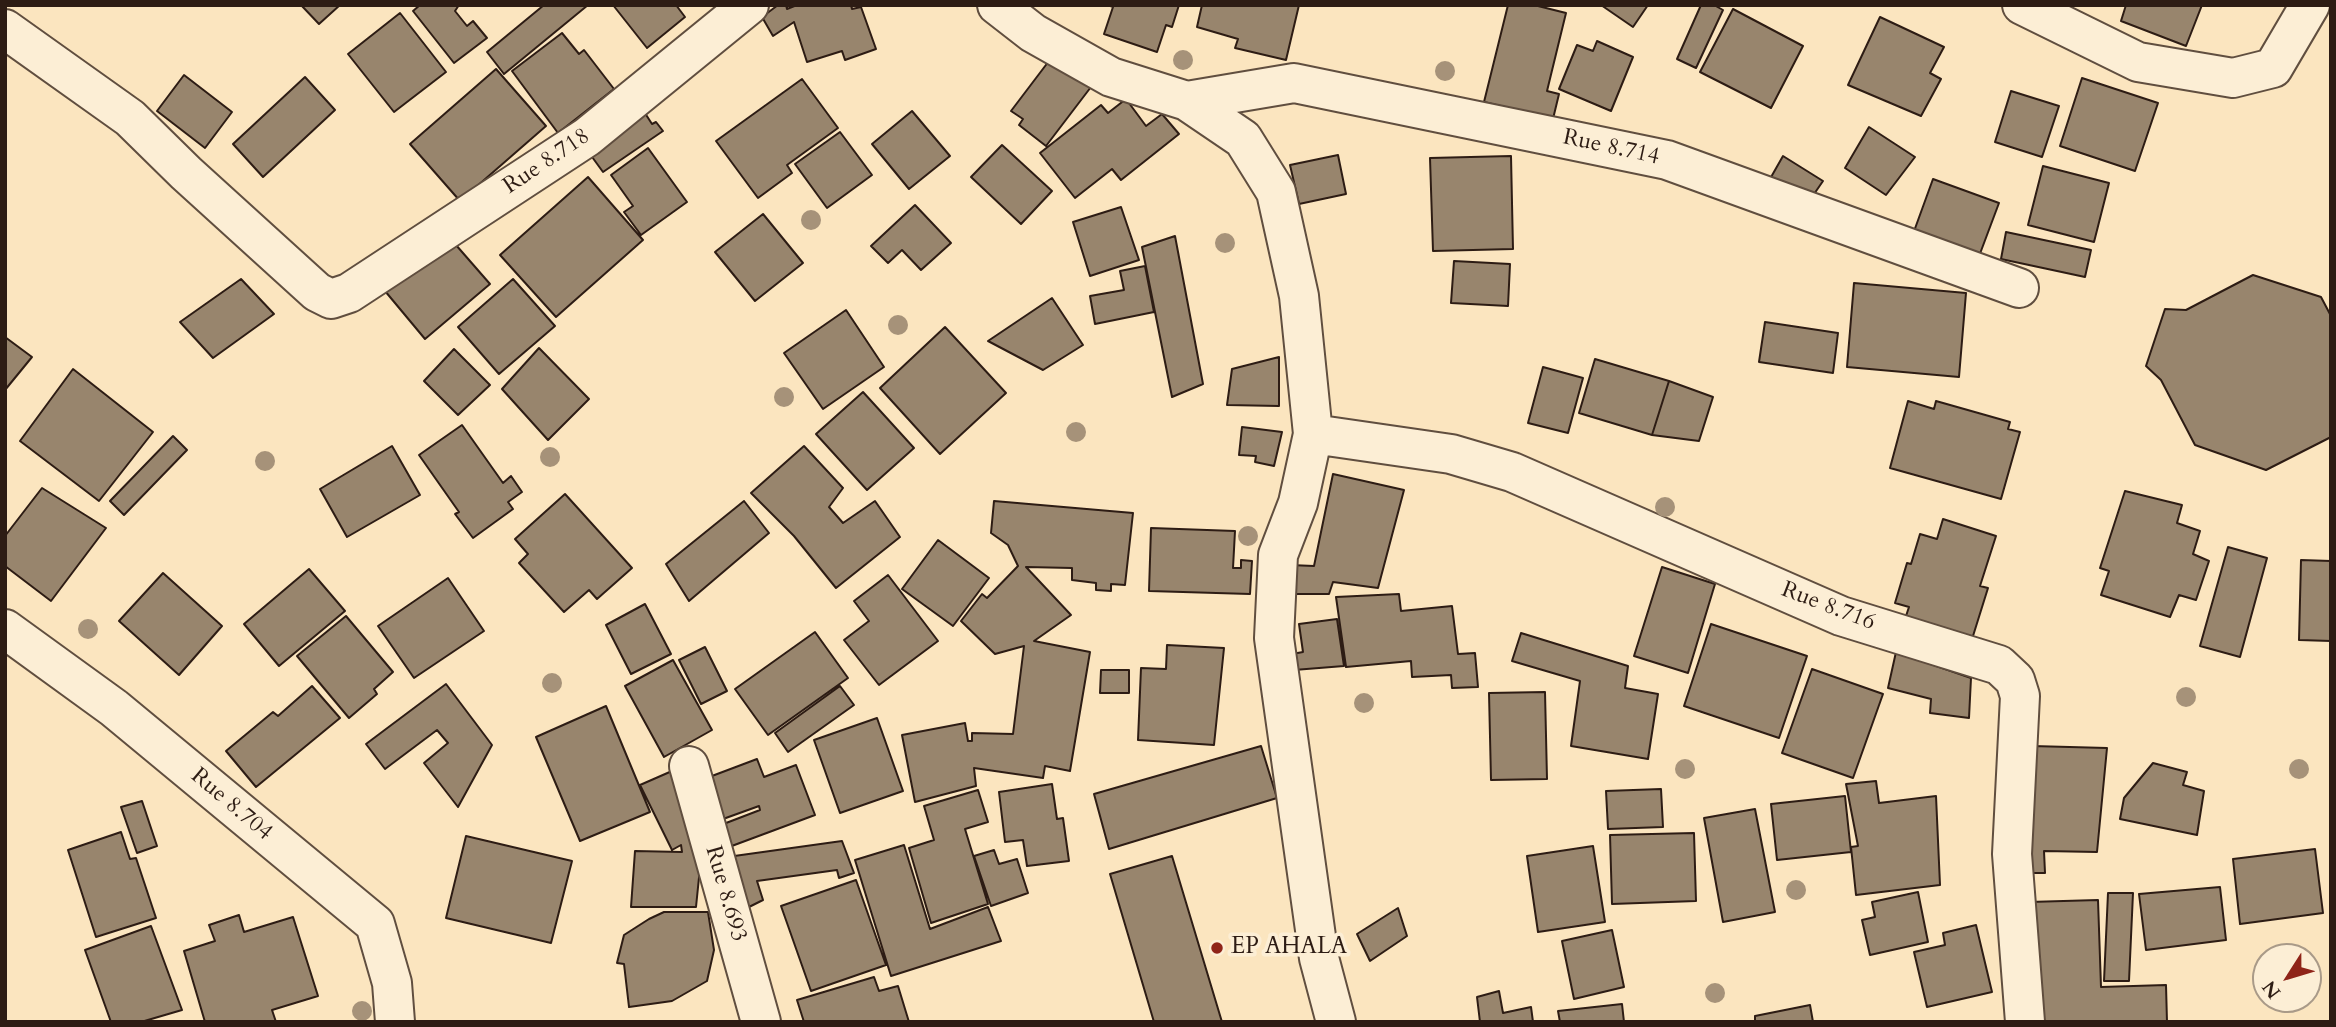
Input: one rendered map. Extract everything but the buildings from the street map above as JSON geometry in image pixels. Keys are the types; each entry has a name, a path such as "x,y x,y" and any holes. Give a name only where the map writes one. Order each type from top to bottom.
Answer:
{"street":[{"name":"Rue 8.718","path":"5,29 130,118 297,274 317,292 331,299 349,293 587,137 749,5"},
{"path":"997,5 1033,33 1111,77 1187,101 1243,139 1276,192 1299,296 1313,434 1298,503 1278,555 1274,638 1318,958 1336,1022"},
{"path":"2022,5 2138,62 2233,79 2273,68 2310,5"},
{"name":"Rue 8.714","path":"1187,101 1294,83 1667,160 2019,288"},
{"name":"Rue 8.716","path":"1313,434 1451,454 1512,472 1841,616 1999,665 2015,680 2020,696 2012,854 2025,1022"},
{"name":"Rue 8.704","path":"5,629 114,708 375,923 391,983 395,1022"},
{"name":"Rue 8.693","path":"689,766 761,1022"}],"place":[{"name":"EP AHALA","path":"1217,948"}]}
